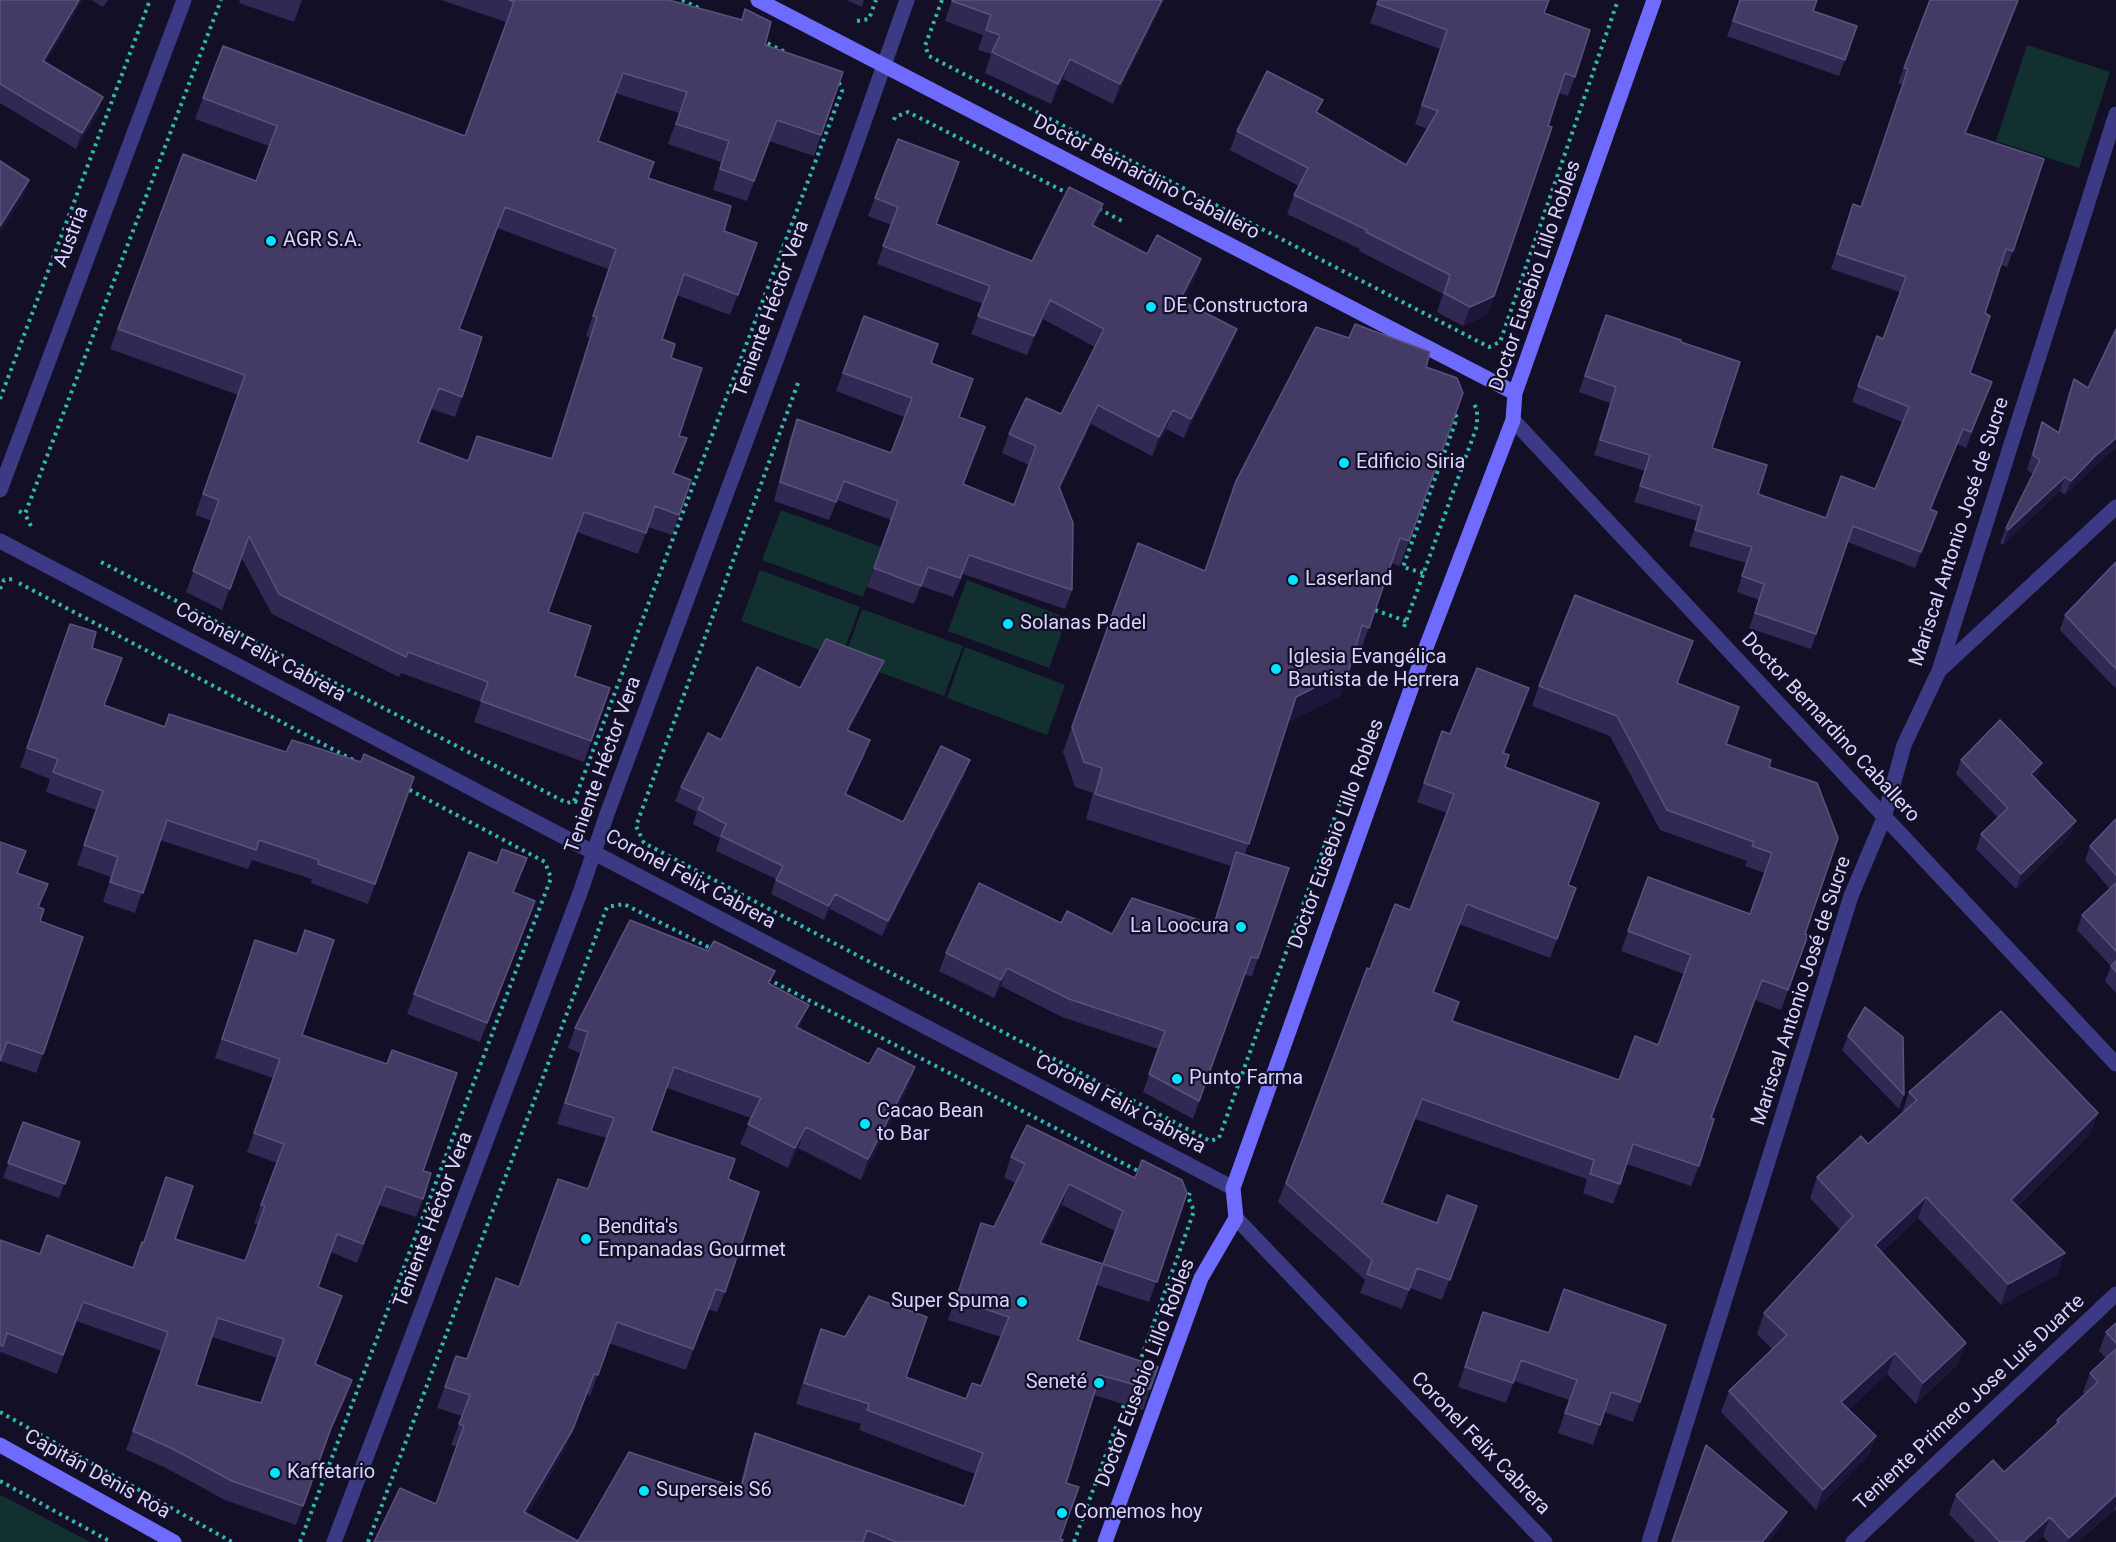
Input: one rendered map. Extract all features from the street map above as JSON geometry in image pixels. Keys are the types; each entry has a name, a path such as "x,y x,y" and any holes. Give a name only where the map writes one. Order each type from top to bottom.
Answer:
{"main road":[{"name":"Doctor Bernardino Caballero","path":"758,0 1515,393"},
{"name":"Doctor Eusebio Lillo Robles","path":"1105,1542 1201,1278 1236,1218 1233,1188 1422,658 1514,420 1515,393 1654,0"},
{"name":"Capitán Denis Roa","path":"0,1445 174,1542"}],"street":[{"name":"Austria","path":"0,490 184,0"},
{"name":"Teniente Héctor Vera","path":"334,1542 594,854 907,0"},
{"name":"Mariscal Antonio José de Sucre","path":"1649,1542 1851,896 1884,818 1904,745 1939,671 2116,114"},
{"name":"Doctor Bernardino Caballero","path":"1514,420 2116,1064"},
{"path":"1939,671 2116,507"},
{"name":"Coronel Felix Cabrera","path":"0,541 1233,1188"},
{"name":"Coronel Felix Cabrera","path":"1236,1218 1545,1542"},
{"name":"Teniente Primero Jose Luis Duarte","path":"1853,1542 2116,1294"}],"path":[{"name":"Austria","path":"0,399 150,0"},
{"path":"40,531 29,525 25,514 221,0"},
{"path":"682,0 703,11"},
{"path":"859,22 869,19 876,0"},
{"path":"942,0 926,46 929,56 1489,347 1500,342 1618,0"},
{"path":"755,37 797,58"},
{"path":"574,801 842,91 838,80 828,74"},
{"path":"891,128 895,117 908,112 1079,199"},
{"path":"1089,204 1132,226"},
{"path":"800,376 636,826 644,843 1210,1141 1219,1138 1348,782"},
{"path":"1403,630 1477,426 1477,410 1471,398"},
{"path":"1423,573 1404,567 1457,418 1453,409"},
{"path":"19,511 25,514"},
{"path":"93,558 567,803 574,801 581,804"},
{"path":"0,590 2,579 11,578 367,767"},
{"path":"1375,610 1406,621"},
{"path":"300,1542 552,879 545,862 398,784"},
{"path":"642,849 644,843"},
{"path":"368,1542 607,906 624,904 718,952"},
{"path":"759,974 1147,1175"},
{"path":"1138,1366 1194,1211 1188,1197 1178,1191"},
{"path":"1074,1542 1126,1399"},
{"path":"0,1412 232,1542"},
{"path":"0,1481 111,1542"}],"green space":[{"path":"2027,45 2110,72 2079,168 1996,141"},
{"path":"781,510 881,547 863,597 762,560"},
{"path":"760,570 860,607 841,658 741,621"},
{"name":"Solanas Padel","path":"967,580 1067,618 1049,668 948,631"},
{"name":"Solanas Padel","path":"862,609 963,646 944,696 844,659"},
{"name":"Solanas Padel","path":"965,647 1065,685 1047,735 947,698"},
{"path":"0,1495 5,1497 90,1542 0,1542"}],"building":[{"path":"0,0 79,0 43,61 103,97 82,133 0,84"},
{"path":"509,0 669,0 742,20 745,9 771,22 765,45 843,72 821,135 777,120 754,181 720,169 729,141 676,124 687,92 623,73 598,141 654,162 648,178 731,206 724,231 757,243 738,295 684,274 662,339 675,344 671,358 702,368 679,436 687,438 673,473 691,480 679,515 655,506 646,533 584,512 548,612 591,626 575,676 610,688 591,741 481,701 488,682 408,652 406,657 279,594 249,536 230,589 193,571 219,500 203,494 245,375 118,329 183,154 256,181 277,126 203,98 223,46 465,136 514,2","holes":["505,207 616,249 593,316 597,317 552,459 477,436 468,461 418,442 439,388 462,397 482,337 459,329"]},
{"path":"953,0 1162,0 1120,84 1070,59 1058,84 992,52 1000,35 986,30 991,15"},
{"path":"1379,0 1549,0 1544,13 1590,30 1575,77 1565,73 1548,126 1552,127 1494,296 1470,307 1444,293 1450,275 1366,232 1367,230 1294,195 1308,168 1237,131 1267,71 1323,100 1316,112 1406,165 1438,111 1422,105 1447,30 1377,4"},
{"path":"1740,0 1817,0 1813,11 1857,26 1845,60 1733,21"},
{"path":"1930,0 2018,0 1965,133 2044,159 2013,251 2006,249 1985,313 1990,316 1970,373 1992,382 1971,432 1963,429 1930,509 1937,512 1921,552 1853,526 1816,634 1755,613 1764,584 1742,576 1752,547 1695,530 1702,506 1640,486 1650,455 1600,440 1616,387 1585,376 1606,315 1740,362 1712,448 1767,465 1758,494 1826,518 1841,476 1875,489 1909,407 1858,386 1877,336 1883,339 1906,277 1837,254 1853,204 1861,207 1908,69 1904,68"},
{"path":"898,139 959,162 936,224 1032,261 1069,187 1103,204 1092,225 1147,254 1157,235 1201,259 1180,300 1237,329 1191,419 1173,410 1159,437 1098,405 1059,487 1073,523 1072,590 969,555 960,578 928,567 921,586 874,568 898,501 844,481 836,502 780,482 797,419 891,453 912,398 843,373 864,316 938,344 931,363 973,379 959,417 985,427 963,484 1014,505 1036,446 1009,434 1026,398 1061,414 1104,329 1050,300 1034,336 978,316 990,286 883,246 898,207 875,198"},
{"path":"0,161 29,180 0,226"},
{"path":"1355,324 1430,352 1426,367 1457,378 1463,393 1409,541 1400,538 1369,628 1362,625 1349,670 1296,697 1249,844 1095,794 1102,768 1084,762 1072,727 1138,543 1205,571 1236,481 1316,327 1349,338"},
{"path":"2116,329 2116,438 2071,481 2065,477 2008,530 2006,528 2040,460 2033,455 2042,422 2059,433 2074,379 2088,388"},
{"path":"2116,562 2116,669 2065,615"},
{"path":"1575,595 1693,641 1677,683 1739,707 1726,744 1771,760 1769,767 1817,783 1838,838 1805,934 1808,935 1788,990 1762,980 1711,1118 1714,1119 1699,1166 1633,1144 1620,1184 1590,1174 1594,1160 1422,1099 1382,1203 1437,1223 1447,1195 1477,1206 1450,1280 1417,1268 1409,1290 1367,1274 1372,1260 1286,1183 1367,968 1370,969 1395,904 1410,910 1454,794 1424,783 1442,731 1450,734 1477,668 1529,688 1503,753 1509,755 1505,767 1599,803 1568,885 1576,888 1557,939 1467,904 1433,992 1459,1002 1452,1021 1619,1080 1635,1036 1658,1045 1691,955 1628,931 1648,877 1750,914 1772,853 1752,846 1754,842 1667,810 1617,716 1539,686"},
{"path":"70,624 96,632 92,648 122,658 104,705 165,727 169,714 286,752 292,740 361,762 364,754 414,777 375,884 318,864 319,860 259,840 256,850 167,820 143,893 110,882 118,857 84,845 103,791 53,772 58,759 27,748"},
{"path":"826,639 884,661 847,730 870,740 845,794 903,822 941,746 970,760 888,921 835,894 829,906 776,880 783,866 721,836 726,824 698,809 704,798 681,787 708,733 721,740 757,667 800,688"},
{"path":"2000,720 2042,763 2031,774 2076,821 2021,874 1981,834 2008,808 1961,760"},
{"path":"2116,819 2116,875 2090,846"},
{"path":"0,842 26,851 17,873 48,884 38,907 44,909 40,921 83,937 43,1054 7,1042 0,1061"},
{"path":"502,849 527,858 513,892 535,901 487,1023 414,994 469,852 497,863"},
{"path":"1236,852 1289,868 1258,958 1251,957 1199,1101 1149,1074 1165,1031 1069,999 1007,968 1001,980 946,953 979,883 1061,923 1067,911 1112,934 1132,898 1214,925"},
{"path":"2116,883 2116,951 2082,915"},
{"path":"630,920 708,951 714,941 775,971 768,983 809,1005 796,1027 869,1064 878,1048 915,1067 868,1159 806,1127 795,1148 748,1124 761,1098 674,1067 651,1131 735,1159 728,1179 759,1192 725,1292 716,1289 693,1349 617,1322 598,1375 594,1374 573,1429 524,1512 578,1541 629,1452 741,1489 755,1433 964,1506 983,1453 867,1410 869,1404 804,1383 821,1329 845,1337 869,1296 927,1317 906,1377 966,1399 972,1383 981,1386 1009,1317 956,1299 981,1223 994,1227 1025,1164 1011,1157 1027,1125 1135,1178 1142,1160 1182,1180 1187,1193 1157,1282 1103,1264 1078,1340 1158,1367 1150,1389 1100,1375 1066,1483 1079,1487 1060,1539 1063,1540 1062,1542 896,1542 867,1530 863,1542 374,1542 400,1488 436,1504 464,1426 459,1424 470,1395 445,1387 456,1356 467,1359 496,1278 519,1287 558,1179 588,1189 614,1118 565,1103 588,1032 575,1028","holes":["1069,1184 1123,1211 1103,1264 1040,1243"]},
{"path":"305,930 334,940 302,1035 387,1064 392,1050 457,1073 423,1171 431,1173 423,1199 386,1186 363,1244 337,1234 318,1287 342,1296 315,1364 352,1380 331,1428 303,1506 232,1481 173,1449 133,1431 168,1332 83,1302 63,1355 7,1333 3,1346 0,1345 0,1240 40,1254 47,1235 133,1268 166,1177 193,1186 175,1239 245,1261 265,1206 261,1205 284,1144 254,1133 280,1059 222,1039 255,940 297,954","holes":["218,1318 284,1339 261,1403 196,1385"]},
{"path":"2116,961 2116,972 2111,966"},
{"path":"1865,1007 1903,1037 1904,1095 1848,1036"},
{"path":"2001,1011 2098,1113 2011,1200 2065,1253 2008,1284 1926,1197 1875,1245 1966,1343 1923,1383 1895,1353 1841,1402 1876,1436 1823,1490 1729,1391 1787,1335 1764,1313 1853,1216 1817,1177 1861,1136 1868,1144 1917,1100 1909,1092"},
{"path":"23,1122 80,1142 65,1184 8,1163"},
{"path":"1564,1289 1666,1325 1640,1402 1611,1392 1600,1425 1565,1413 1577,1380 1521,1360 1513,1383 1465,1367 1483,1312 1549,1333"},
{"path":"2116,1323 2116,1343 2106,1332"},
{"path":"2116,1349 2116,1495 2069,1538 2050,1517 2023,1542 2000,1542 1956,1495 1993,1460 2004,1472 2059,1422 2057,1420 2098,1382 2090,1373"},
{"path":"1706,1445 1787,1512 1762,1542 1672,1542"}],"place":[{"name":"AGR S.A.","path":"271,241"},
{"name":"DE Constructora","path":"1151,307"},
{"name":"Edificio Siria","path":"1344,463"},
{"name":"Laserland","path":"1293,580"},
{"name":"Solanas Padel","path":"1008,624"},
{"name":"Iglesia Evangélica Bautista de Herrera","path":"1276,669"},
{"name":"La Loocura","path":"1241,927"},
{"name":"Punto Farma","path":"1177,1079"},
{"name":"Cacao Bean to Bar","path":"865,1124"},
{"name":"Bendita's Empanadas Gourmet","path":"586,1239"},
{"name":"Super Spuma","path":"1022,1302"},
{"name":"Seneté","path":"1099,1383"},
{"name":"Kaffetario","path":"275,1473"},
{"name":"Superseis S6","path":"644,1491"},
{"name":"Comemos hoy","path":"1062,1513"}]}
